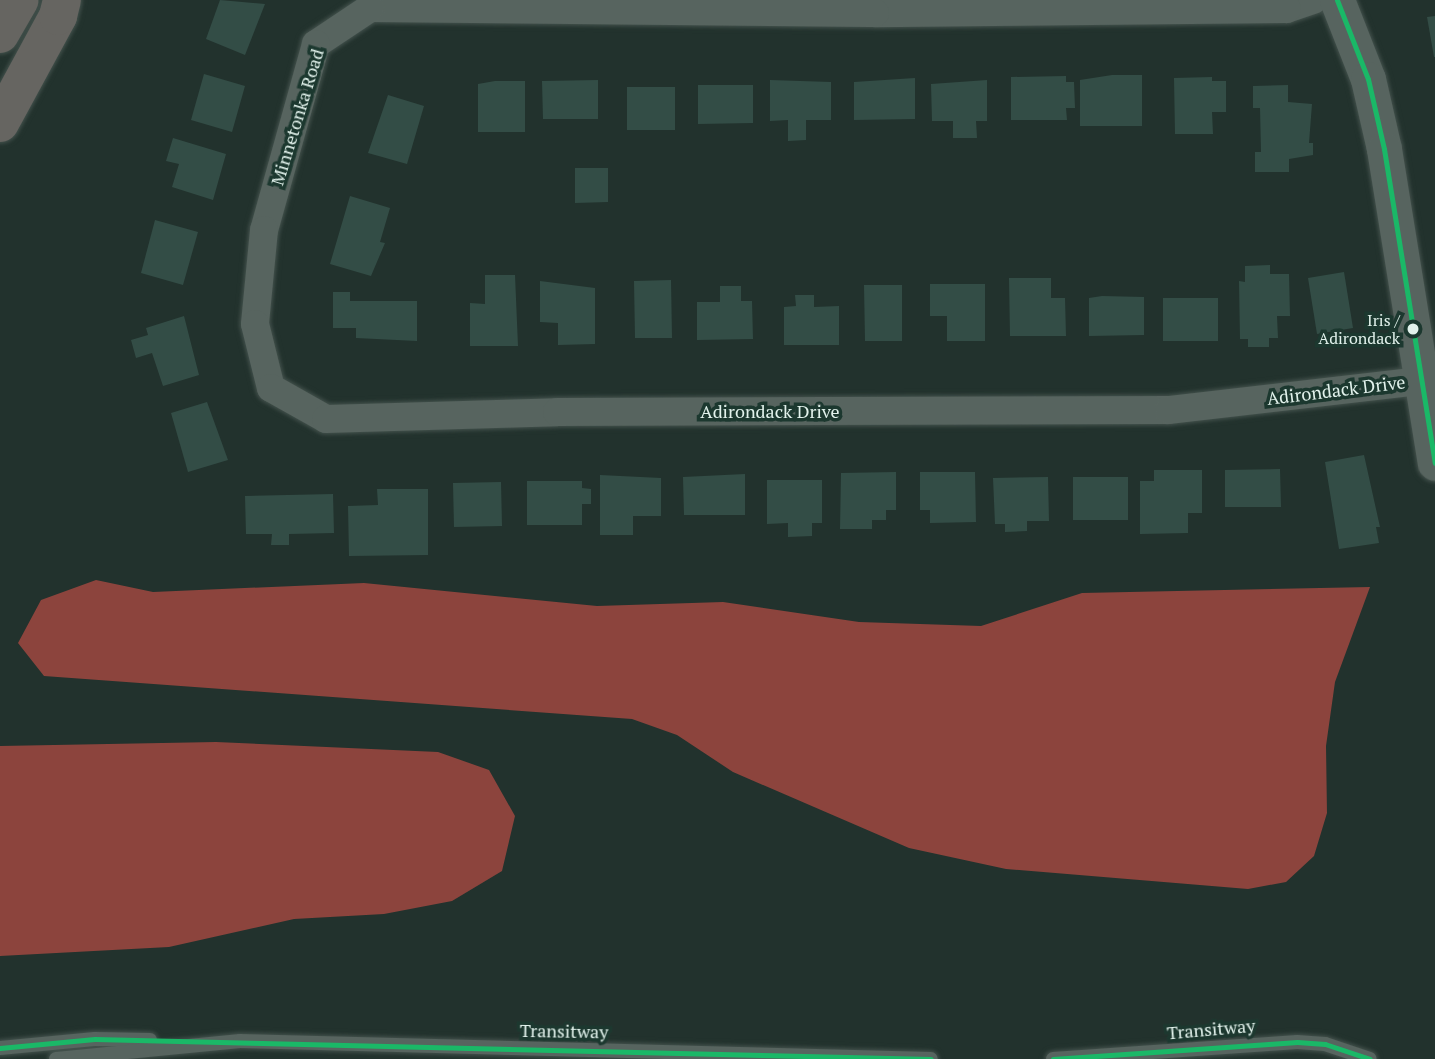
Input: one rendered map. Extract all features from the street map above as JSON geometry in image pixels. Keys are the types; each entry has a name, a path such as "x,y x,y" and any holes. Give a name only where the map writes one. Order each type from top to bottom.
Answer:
{"highway":[{"path":"0,34 20,0"},
{"path":"0,123 58,16 62,0"}],"street":[{"name":"Minnetonka Road","path":"264,230 316,44 370,8 875,13 1287,9 1313,0"},
{"path":"1337,0 1368,79 1384,149 1428,379 1435,463"},
{"name":"Adirondack Drive","path":"264,230 256,324 271,388 326,419 557,412 1168,410 1428,379"}],"lane":[{"name":"Transitway","path":"0,1048 95,1039 931,1059"},
{"name":"Transitway","path":"56,1059 197,1042"},
{"name":"Transitway","path":"1054,1059 1297,1042 1325,1044 1370,1059"}],"shaded area":[{"path":"96,580 153,592 364,583 597,606 723,602 859,622 981,626 1082,593 1370,587 1335,682 1326,746 1327,813 1314,856 1286,882 1248,889 1006,869 909,848 733,772 677,735 632,719 44,676 18,643 41,600"},
{"path":"216,742 438,752 489,770 515,816 502,871 452,901 384,914 294,919 169,947 0,956 0,746"}],"building":[{"path":"220,0 265,4 245,55 206,39"},
{"path":"1435,16 1435,57 1434,57 1427,17"},
{"path":"204,74 245,86 232,132 191,120"},
{"path":"1112,75 1142,75 1142,126 1080,126 1080,80"},
{"path":"1066,76 1066,82 1074,82 1075,108 1066,108 1067,120 1011,120 1011,77"},
{"path":"1212,77 1212,81 1226,81 1226,112 1212,112 1213,134 1175,134 1174,78"},
{"path":"915,78 915,119 854,120 854,82"},
{"path":"598,80 598,119 543,119 542,81"},
{"path":"770,80 831,82 831,120 806,120 806,140 788,141 788,120 770,121"},
{"path":"987,80 987,121 976,121 977,138 953,138 953,121 932,121 931,84"},
{"path":"525,81 525,132 478,132 478,84"},
{"path":"698,85 753,85 753,123 698,124"},
{"path":"1288,85 1288,102 1312,104 1309,143 1313,143 1313,155 1289,159 1289,172 1255,172 1255,152 1261,152 1260,108 1253,108 1253,86"},
{"path":"627,87 675,87 675,130 627,130"},
{"path":"388,95 424,106 407,164 368,153"},
{"path":"173,138 226,154 213,200 172,187 179,164 166,161"},
{"path":"575,168 608,168 608,202 575,203"},
{"path":"350,196 390,208 380,242 385,243 371,276 330,264"},
{"path":"155,220 198,232 183,285 141,273"},
{"path":"1270,265 1270,274 1289,274 1290,316 1277,316 1278,338 1269,338 1269,347 1248,347 1248,339 1240,339 1239,281 1245,282 1245,266"},
{"path":"1344,272 1353,328 1317,334 1308,278"},
{"path":"485,275 515,275 518,346 470,346 470,303 485,304"},
{"path":"1009,278 1051,278 1051,298 1065,298 1066,336 1010,336"},
{"path":"671,280 672,338 635,338 634,281"},
{"path":"540,281 595,288 595,344 558,345 558,323 540,322"},
{"path":"930,284 985,284 985,341 947,341 947,316 930,316"},
{"path":"864,285 902,285 902,341 865,341"},
{"path":"720,286 741,286 741,301 752,301 753,339 697,340 697,302 720,302"},
{"path":"333,292 350,292 350,301 417,301 417,341 356,338 356,328 333,328"},
{"path":"795,295 814,295 814,307 839,306 839,345 784,345 784,307 796,306"},
{"path":"1144,297 1144,335 1089,336 1089,298"},
{"path":"1163,298 1218,298 1218,341 1163,341"},
{"path":"184,316 199,375 163,386 152,353 136,358 131,340 148,335 146,328"},
{"path":"207,402 228,460 188,472 171,413"},
{"path":"1364,455 1380,527 1376,527 1379,543 1339,549 1325,462"},
{"path":"1280,469 1281,507 1225,507 1225,470"},
{"path":"1154,470 1202,470 1202,513 1188,513 1188,533 1140,534 1140,481 1154,481"},
{"path":"896,472 896,510 886,510 886,520 872,520 872,529 840,529 841,473"},
{"path":"920,472 975,472 976,522 930,523 930,510 920,510"},
{"path":"745,474 745,515 684,515 683,477"},
{"path":"600,475 661,478 661,516 633,516 633,535 600,535"},
{"path":"1048,477 1049,521 1027,521 1027,531 1005,532 1005,524 995,524 993,478"},
{"path":"1073,477 1128,477 1128,520 1073,520"},
{"path":"767,480 822,480 822,523 812,523 812,536 788,537 788,523 767,524"},
{"path":"527,481 582,481 582,488 591,489 591,504 582,504 582,525 527,525"},
{"path":"501,482 502,526 454,527 453,483"},
{"path":"377,489 428,489 428,555 349,556 348,506 378,505"},
{"path":"333,494 334,533 289,534 289,545 271,545 272,534 246,534 245,496"}],"transit line":[{"path":"1337,0 1368,79 1384,149 1435,463"},
{"path":"0,1048 95,1039 931,1059"},
{"path":"1053,1059 1297,1042 1325,1044 1370,1059"}],"place":[{"name":"Iris / Adirondack","path":"1413,329"}]}
